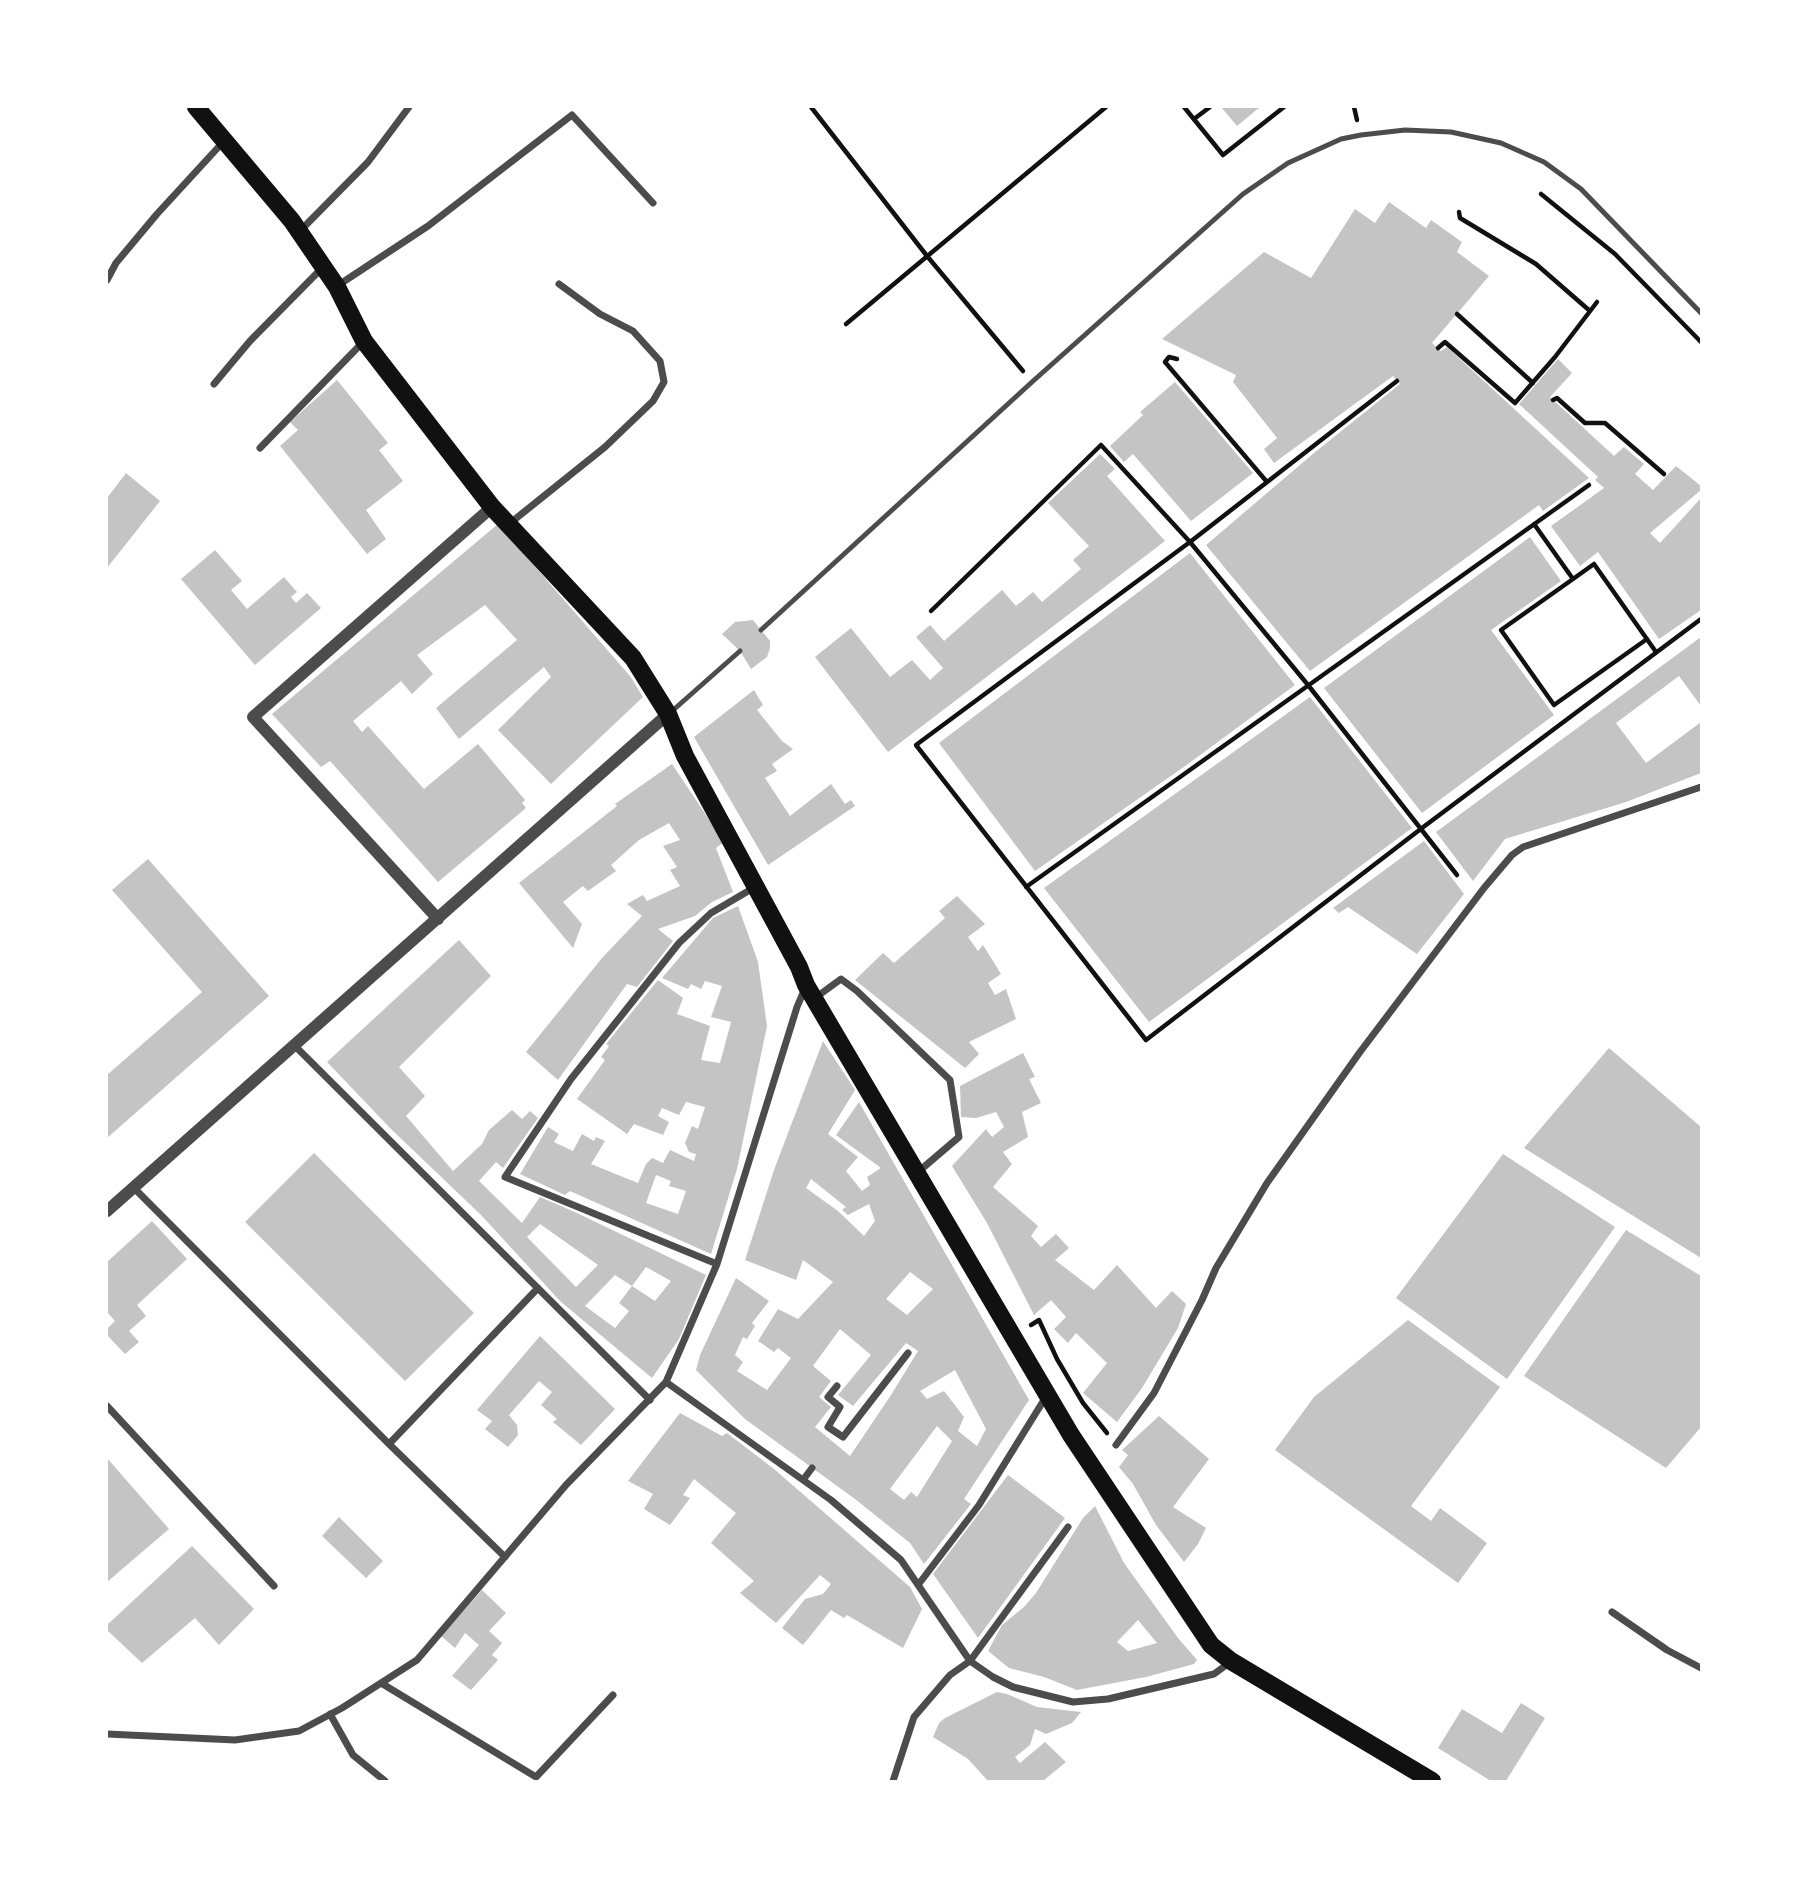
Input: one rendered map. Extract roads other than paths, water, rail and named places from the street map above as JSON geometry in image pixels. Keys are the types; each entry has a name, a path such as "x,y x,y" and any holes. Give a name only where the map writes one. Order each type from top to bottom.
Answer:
{"main road":[{"path":"196,107 299,232 337,287 364,341 492,507 633,658 668,714 685,756 810,992 1071,1435 1211,1645 1231,1661 1432,1781"}],"street":[{"path":"299,232 368,162 409,107"},
{"path":"337,287 428,226 572,115 653,202"},
{"path":"107,280 116,263 224,140"},
{"path":"214,384 250,341 323,266"},
{"path":"508,525 605,447 653,401 664,382 660,361 633,331 600,314 559,284"},
{"path":"260,448 364,341"},
{"path":"438,919 253,717 492,507"},
{"path":"107,1211 668,714"},
{"path":"1116,1444 1154,1393 1216,1268 1268,1183 1360,1052 1512,855 1523,846 1701,787"},
{"path":"717,1264 505,1177 570,1079 679,943 711,913 756,887"},
{"path":"107,1734 235,1740 299,1731 417,1660 566,1485 666,1382 717,1264 797,1007 810,992 841,979 950,1080 959,1138 917,1172"},
{"path":"295,1046 650,1400"},
{"path":"134,1188 505,1557"},
{"path":"389,1444 538,1288"},
{"path":"837,1386 828,1397 841,1407 828,1427 843,1437 908,1353"},
{"path":"666,1382 831,1500 901,1560 970,1661 1013,1688 1073,1702 1108,1699 1214,1674 1231,1661"},
{"path":"918,1585 979,1505 1048,1394"},
{"path":"107,1406 274,1586"},
{"path":"832,1441 838,1434"},
{"path":"803,1480 812,1468"},
{"path":"893,1781 914,1717 950,1675 970,1661 1068,1527"},
{"path":"1612,1612 1667,1650 1701,1668"},
{"path":"381,1683 536,1777 613,1695"},
{"path":"330,1714 353,1755 385,1781"}],"lane":[{"path":"761,629 1243,194 1288,163 1341,139 1405,130 1451,132 1501,143 1544,162 1581,189 1701,313"},
{"path":"668,714 740,651"}]}
